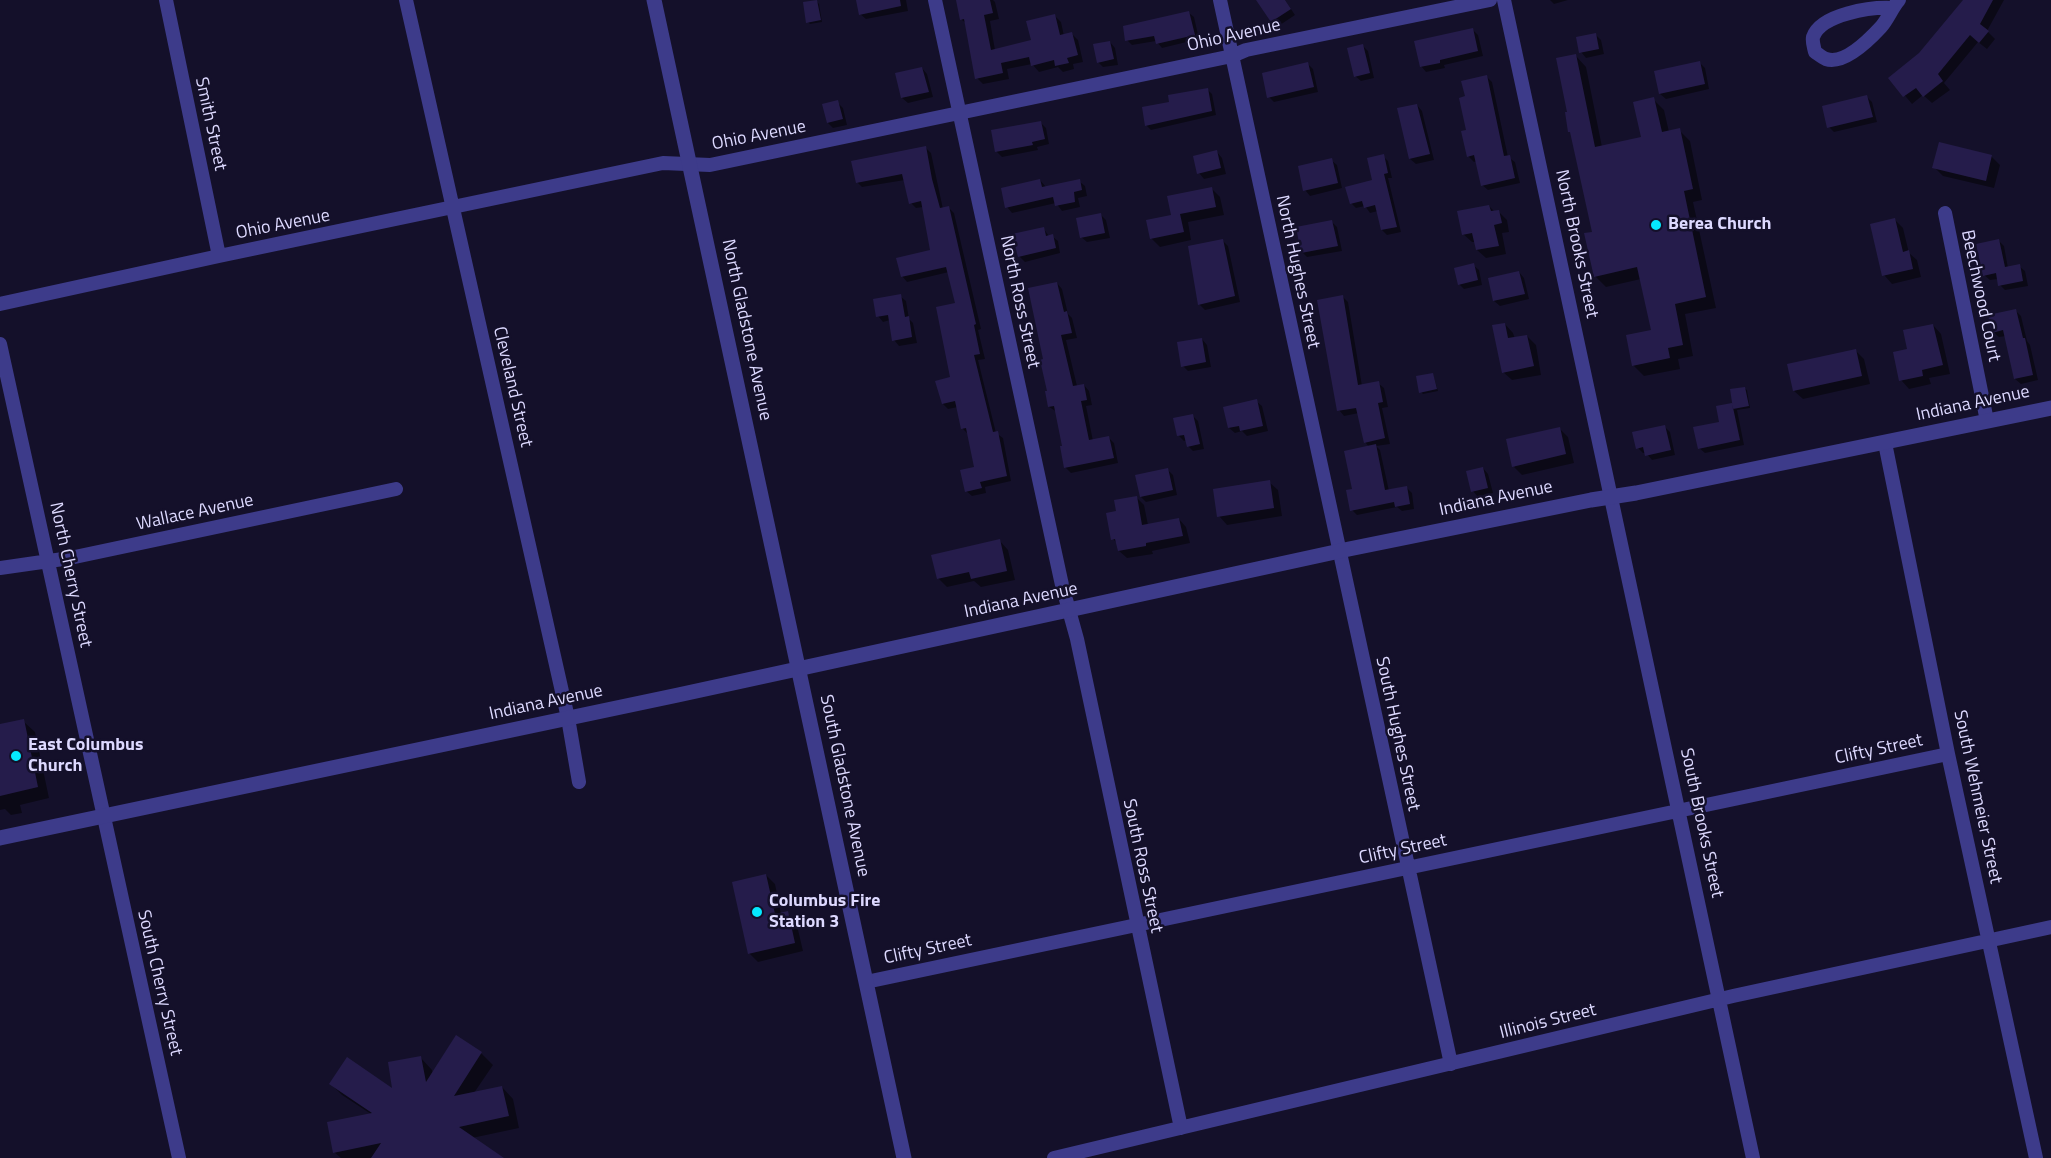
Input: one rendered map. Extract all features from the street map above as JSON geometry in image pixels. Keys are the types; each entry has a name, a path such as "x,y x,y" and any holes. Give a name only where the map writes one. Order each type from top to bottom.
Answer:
{"street":[{"name":"Smith Street","path":"166,0 219,256"},
{"name":"Cleveland Street","path":"406,0 568,718 579,782"},
{"name":"North Gladstone Avenue","path":"654,0 798,669"},
{"name":"North Ross Street","path":"935,0 1067,611"},
{"name":"North Hughes Street","path":"1220,0 1339,551"},
{"name":"Ohio Avenue","path":"0,304 663,163 710,165 1490,0"},
{"name":"North Brooks Street","path":"1504,0 1612,496"},
{"path":"1896,4 1882,26 1841,60 1826,59 1815,52 1812,40 1818,29 1837,17 1896,4"},
{"name":"Beechwood Court","path":"1945,213 1987,421"},
{"name":"North Cherry Street","path":"0,344 103,815"},
{"name":"Indiana Avenue","path":"0,838 798,669 1339,551 2051,408"},
{"name":"South Wehmeier Street","path":"1885,442 1948,754 2036,1158"},
{"name":"Wallace Avenue","path":"0,568 70,558 396,489"},
{"name":"South Brooks Street","path":"1612,496 1753,1158"},
{"name":"South Hughes Street","path":"1339,551 1451,1064"},
{"name":"South Ross Street","path":"1067,611 1077,639 1181,1128"},
{"name":"South Gladstone Avenue","path":"798,669 904,1158"},
{"name":"Clifty Street","path":"866,982 1948,754"},
{"name":"South Cherry Street","path":"103,815 179,1158"},
{"name":"Illinois Street","path":"1054,1158 1720,999 2051,927"}],"building":[{"path":"817,0 821,20 806,23 803,2"},
{"path":"856,0 900,0 901,6 859,15"},
{"path":"956,0 990,0 993,13 984,15 991,50 1031,40 1026,21 1055,14 1060,35 1072,32 1078,55 1067,58 1069,63 1055,66 1054,60 1031,66 1029,57 1001,63 1003,73 975,79 964,19 960,20"},
{"path":"1256,0 1285,0 1291,9 1271,22"},
{"path":"1963,0 1993,0 1980,24 1989,31 1979,43 1970,35 1938,74 1943,81 1923,97 1916,88 1903,97 1888,78 1919,53"},
{"path":"1189,11 1195,35 1156,44 1154,36 1125,41 1123,26"},
{"path":"1473,28 1478,51 1420,67 1414,41"},
{"path":"1596,33 1599,49 1579,53 1576,37"},
{"path":"1110,41 1114,59 1097,63 1093,44"},
{"path":"1363,44 1370,73 1354,77 1347,48"},
{"name":"Berea Church","path":"1576,54 1595,147 1641,137 1633,102 1654,97 1662,132 1680,128 1693,189 1684,191 1706,297 1675,304 1683,345 1668,348 1670,358 1632,366 1626,335 1651,330 1637,267 1594,277 1584,233 1592,232 1570,132 1568,132 1565,112 1567,112 1556,58"},
{"path":"1700,61 1705,84 1659,94 1654,71"},
{"path":"1308,62 1314,87 1267,98 1262,73"},
{"path":"922,67 929,92 901,98 895,73"},
{"path":"1487,75 1504,156 1510,155 1515,178 1481,186 1474,155 1467,157 1461,131 1466,130 1459,98 1465,96 1461,81"},
{"path":"1208,88 1212,111 1145,126 1142,107 1169,102 1168,95"},
{"path":"1867,95 1873,117 1827,128 1822,106"},
{"path":"838,100 843,119 827,123 822,104"},
{"path":"1417,104 1430,154 1409,159 1397,108"},
{"path":"1041,121 1045,139 1032,142 1033,145 995,152 991,130"},
{"path":"1939,142 1992,155 1986,181 1932,168"},
{"path":"926,146 940,208 949,206 976,324 974,325 980,354 974,355 993,432 998,431 1007,476 980,482 982,488 965,492 960,470 974,467 966,428 961,429 955,401 942,404 935,381 950,377 936,307 955,303 946,267 901,277 896,258 930,250 921,201 909,204 902,174 856,183 851,161"},
{"path":"1217,150 1221,168 1197,174 1193,156"},
{"path":"1384,154 1388,173 1384,174 1397,227 1381,230 1375,205 1364,208 1362,201 1350,204 1345,187 1372,180 1367,158"},
{"path":"1332,158 1338,183 1303,191 1298,166"},
{"path":"1040,179 1042,187 1080,179 1082,190 1074,192 1075,202 1055,206 1053,197 1005,208 1001,188"},
{"path":"1212,187 1216,207 1180,214 1184,232 1150,239 1146,220 1171,215 1167,196"},
{"path":"1489,205 1491,211 1499,210 1502,223 1494,225 1499,246 1476,250 1472,233 1462,235 1457,211"},
{"path":"1101,213 1105,233 1080,238 1076,218"},
{"path":"1895,218 1903,252 1909,250 1913,269 1882,276 1870,224"},
{"path":"1332,220 1338,246 1301,253 1296,227"},
{"path":"1044,227 1046,236 1053,234 1056,248 1018,257 1012,234"},
{"path":"1223,239 1235,296 1198,305 1188,246"},
{"path":"1999,239 2005,267 2020,264 2023,281 1998,286 1996,273 1983,276 1976,244"},
{"path":"1474,263 1478,280 1458,285 1454,268"},
{"path":"1519,271 1525,294 1493,301 1488,278"},
{"path":"1057,282 1072,333 1061,335 1073,386 1084,384 1087,400 1081,401 1089,440 1109,436 1114,458 1064,468 1054,406 1048,407 1040,360 1043,359 1028,288"},
{"path":"901,294 905,317 909,316 912,337 892,341 888,315 876,317 873,299"},
{"path":"1343,295 1358,385 1379,381 1383,402 1378,403 1385,438 1364,443 1356,408 1337,411 1317,300"},
{"path":"2016,309 2033,375 2014,379 2003,330 1992,333 1988,315"},
{"path":"1505,323 1508,338 1527,335 1534,366 1502,373 1492,325"},
{"path":"1933,324 1943,365 1922,370 1923,376 1899,381 1893,352 1907,349 1903,330"},
{"path":"1202,338 1206,362 1181,367 1177,342"},
{"path":"1856,349 1862,376 1793,391 1787,364"},
{"path":"1433,373 1437,389 1419,393 1416,376"},
{"path":"1745,387 1749,406 1733,409 1730,389"},
{"path":"1257,399 1263,426 1240,431 1239,426 1228,428 1223,407"},
{"path":"1732,403 1740,440 1698,449 1693,427 1719,422 1716,406"},
{"path":"1193,414 1200,444 1187,447 1184,435 1177,436 1173,418"},
{"path":"1665,425 1671,450 1645,456 1643,447 1636,449 1632,432"},
{"path":"1560,427 1566,454 1512,467 1506,439"},
{"path":"1376,444 1385,490 1407,486 1410,504 1395,507 1394,502 1350,511 1346,490 1352,489 1344,451"},
{"path":"1483,467 1488,488 1471,492 1466,471"},
{"path":"1168,468 1173,490 1140,497 1135,475"},
{"path":"1270,480 1274,508 1217,517 1213,489"},
{"path":"1137,496 1142,525 1179,518 1183,536 1118,551 1115,539 1111,540 1106,513 1116,511 1114,500"},
{"path":"1000,539 1007,571 971,579 969,572 937,579 931,555"},
{"name":"East Columbus Church","path":"24,719 38,787 0,796 0,724"},
{"name":"Columbus Fire Station 3","path":"766,874 775,914 788,911 795,943 748,954 732,882"},
{"path":"456,1035 482,1052 454,1096 502,1086 509,1116 459,1127 504,1158 371,1158 381,1143 333,1153 327,1122 372,1113 329,1084 347,1057 392,1088 388,1062 421,1056 426,1082"}],"place":[{"name":"Berea Church","path":"1656,225"},
{"name":"East Columbus Church","path":"16,756"},
{"name":"Columbus Fire Station 3","path":"757,912"}]}
